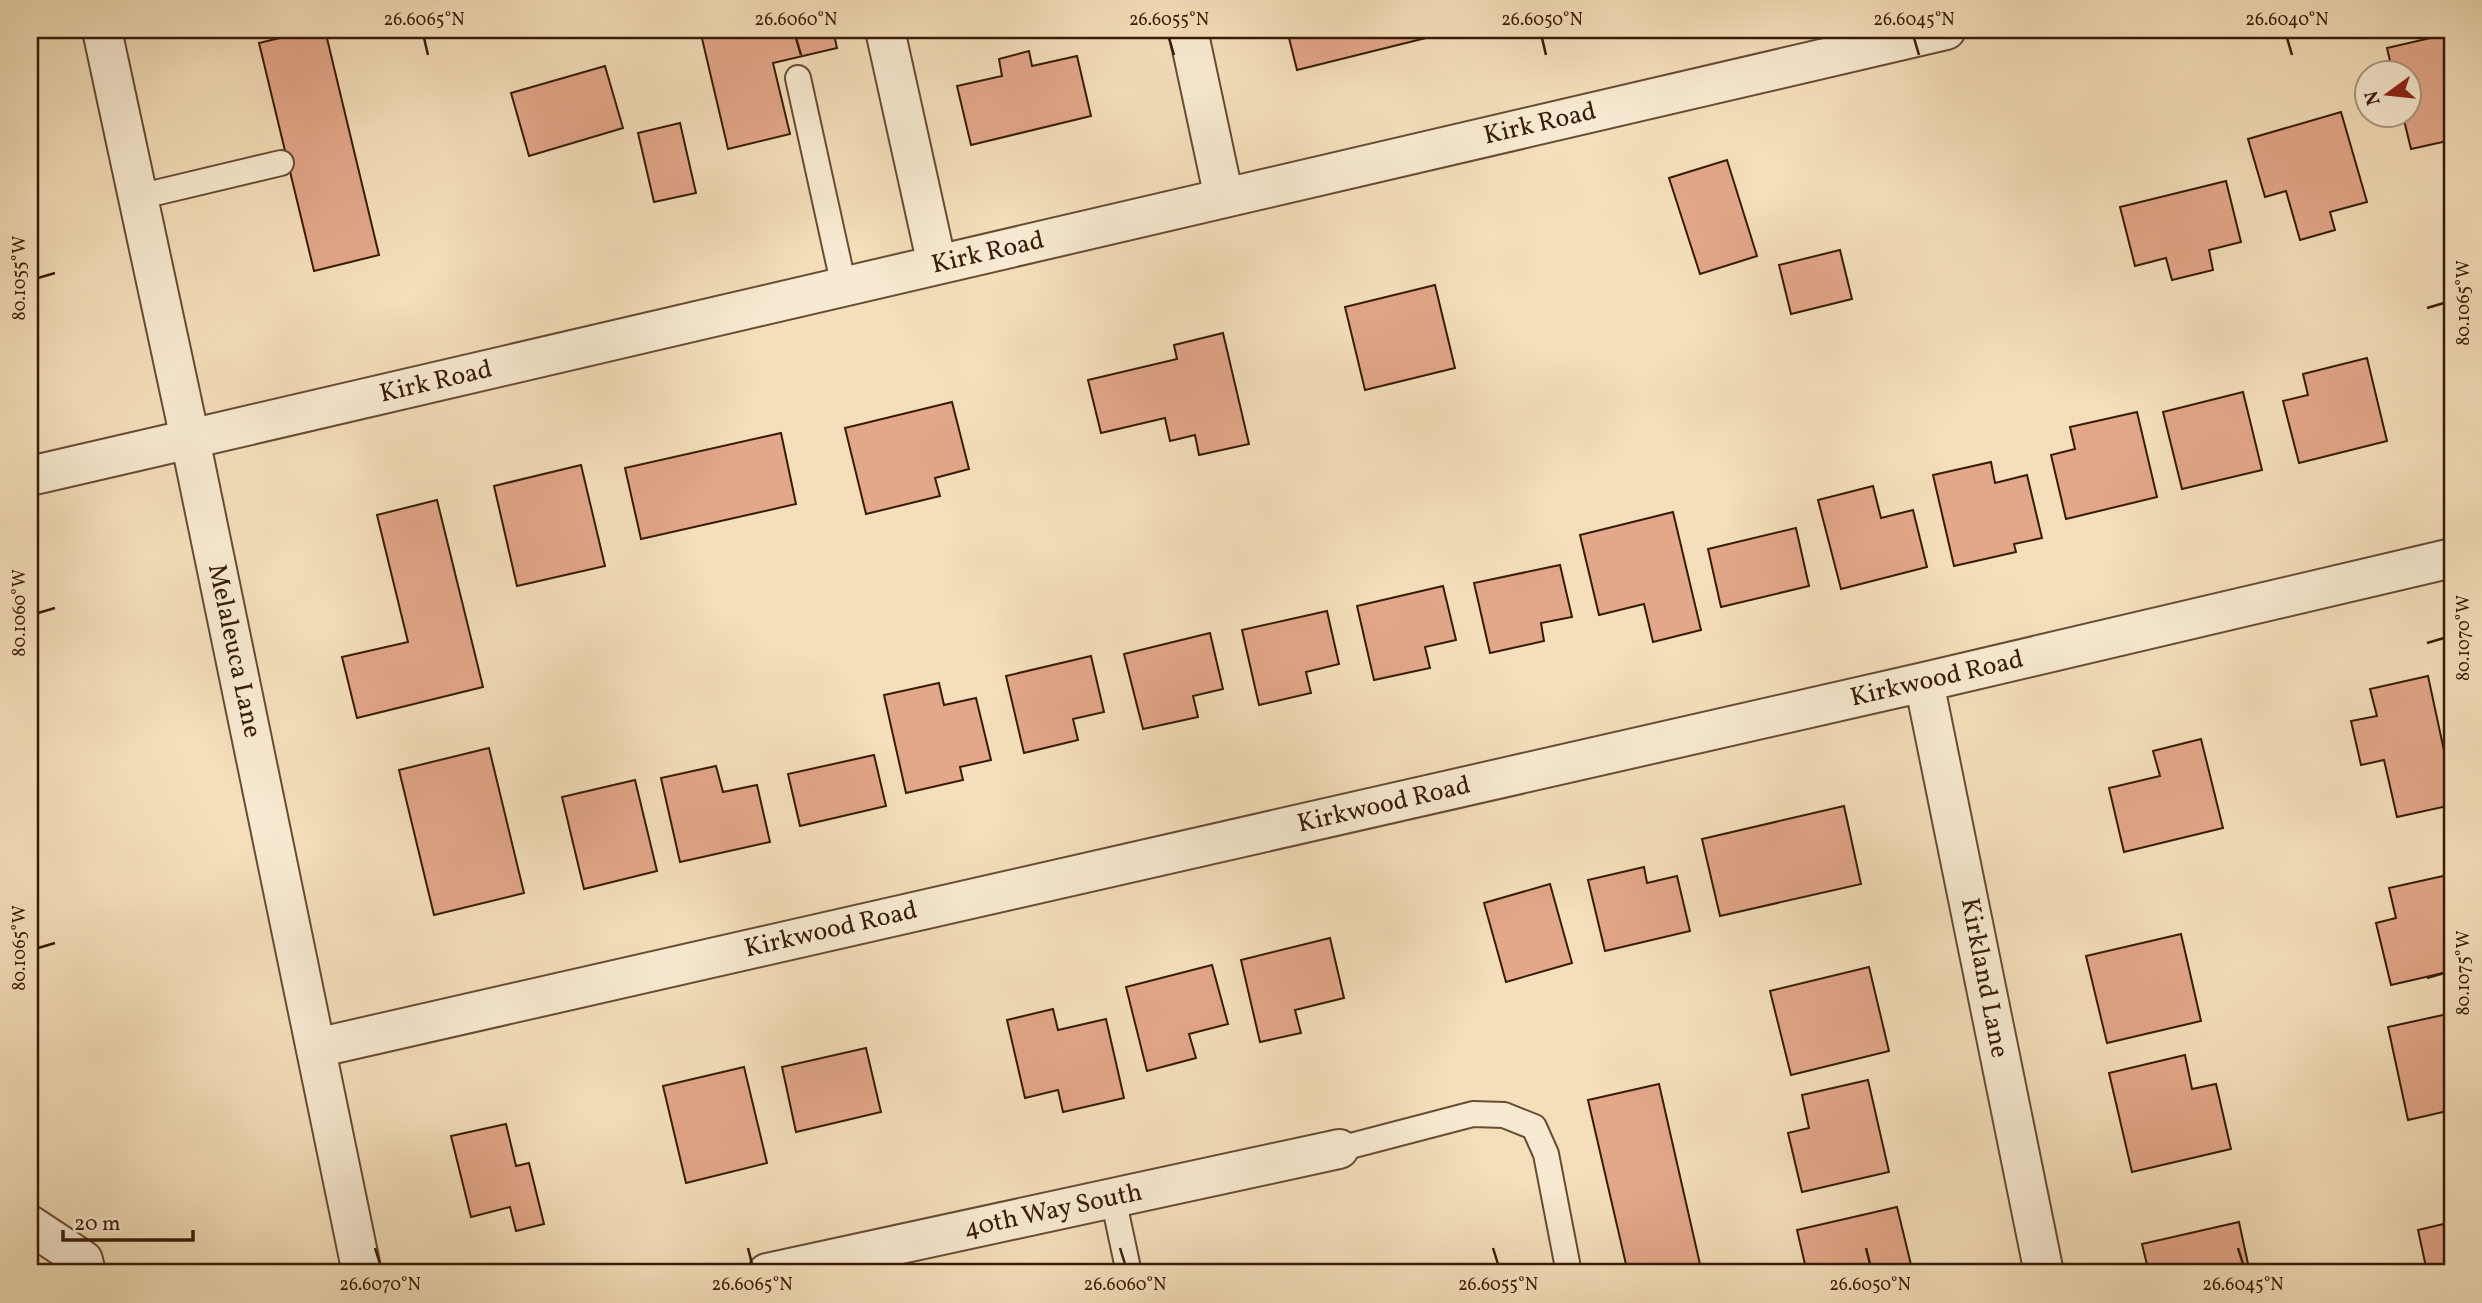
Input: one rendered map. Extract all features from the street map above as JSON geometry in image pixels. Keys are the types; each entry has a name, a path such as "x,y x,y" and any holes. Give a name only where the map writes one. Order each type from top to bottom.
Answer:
{"street":[{"name":"Melaleuca Lane","path":"102,30 190,439 362,1273"},
{"path":"885,30 937,265"},
{"path":"1188,30 1224,198"},
{"name":"Kirk Road","path":"30,476 1946,30"},
{"name":"Kirkwood Road","path":"316,1048 1924,682 2452,558"},
{"name":"Kirkland Lane","path":"1924,682 2044,1273"},
{"name":"40th Way South","path":"767,1273 1339,1149"},
{"path":"30,1225 83,1260 86,1273"}],"lane":[{"path":"798,78 844,287"},
{"path":"138,197 281,163"},
{"path":"1339,1149 1473,1114 1504,1115 1534,1127 1546,1154 1569,1273"},
{"path":"1113,1198 1129,1273"}],"building":[{"path":"313,30 325,30 379,255 314,271 259,43"},
{"path":"700,30 833,30 837,48 773,63 790,134 728,149"},
{"path":"1287,30 1428,30 1430,37 1297,70"},
{"path":"2452,33 2452,140 2411,149 2406,130 2422,130 2422,60 2390,60 2387,48"},
{"path":"1029,51 1032,66 1077,56 1091,116 971,145 957,86 1002,76 999,59"},
{"path":"605,66 623,128 529,156 511,93"},
{"path":"2341,112 2367,202 2330,212 2335,230 2300,240 2286,191 2265,197 2248,139"},
{"path":"680,123 696,193 654,202 638,133"},
{"path":"1727,160 1757,256 1700,274 1669,178"},
{"path":"2226,181 2241,242 2209,250 2213,270 2172,280 2166,258 2135,266 2120,207"},
{"path":"1840,250 1852,299 1791,314 1779,265"},
{"path":"1435,285 1455,368 1365,390 1345,307"},
{"path":"1223,333 1249,444 1199,455 1195,435 1170,441 1165,418 1101,433 1088,380 1177,359 1174,345"},
{"path":"2367,358 2387,441 2299,463 2283,401 2308,395 2303,374"},
{"path":"2243,392 2262,470 2182,489 2163,412"},
{"path":"952,402 969,469 935,478 940,496 866,514 845,428"},
{"path":"2137,412 2157,497 2066,519 2051,455 2075,449 2070,427"},
{"path":"781,433 796,504 641,539 625,468"},
{"path":"1991,462 1995,483 2027,475 2042,538 2014,544 2016,552 1954,566 1933,475"},
{"path":"581,465 605,566 517,586 494,486"},
{"path":"1873,486 1881,518 1913,510 1927,567 1841,589 1818,500"},
{"path":"437,500 483,687 357,718 342,657 408,642 377,515"},
{"path":"1673,512 1701,630 1653,642 1644,604 1599,615 1580,535"},
{"path":"1796,528 1809,586 1721,607 1708,549"},
{"path":"1560,565 1572,617 1541,623 1544,641 1490,653 1474,583"},
{"path":"1443,586 1456,640 1425,647 1430,668 1374,680 1357,606"},
{"path":"1327,611 1339,664 1306,672 1311,693 1259,705 1242,630"},
{"path":"1210,633 1223,689 1193,696 1198,717 1143,729 1124,654"},
{"path":"1091,656 1104,712 1073,719 1078,740 1024,753 1006,676"},
{"path":"2428,676 2452,788 2452,805 2397,817 2384,760 2361,765 2351,721 2377,716 2370,689"},
{"path":"939,683 944,705 976,698 991,760 960,767 963,780 906,793 884,695"},
{"path":"2201,739 2223,828 2124,852 2109,788 2160,776 2153,751"},
{"path":"489,748 524,893 434,915 399,770"},
{"path":"874,755 886,806 800,826 788,774"},
{"path":"716,766 723,792 757,785 770,842 680,862 661,778"},
{"path":"635,780 657,871 584,889 562,797"},
{"path":"1844,806 1861,884 1720,916 1702,839"},
{"path":"1644,867 1647,883 1677,876 1690,931 1605,951 1588,880"},
{"path":"2452,874 2452,971 2391,985 2376,923 2396,918 2389,888"},
{"path":"1550,884 1572,963 1506,982 1484,903"},
{"path":"2181,934 2201,1021 2107,1043 2086,956"},
{"path":"1330,938 1344,998 1295,1010 1301,1033 1260,1042 1241,960"},
{"path":"1212,965 1228,1024 1189,1034 1196,1058 1147,1071 1126,987"},
{"path":"1869,967 1889,1051 1791,1075 1770,991"},
{"path":"1053,1009 1058,1030 1106,1019 1124,1098 1063,1112 1058,1090 1025,1098 1007,1020"},
{"path":"2452,1013 2452,1110 2408,1120 2388,1027"},
{"path":"866,1048 881,1112 796,1132 782,1067"},
{"path":"2185,1055 2192,1089 2216,1084 2231,1149 2132,1172 2109,1073"},
{"path":"744,1067 767,1163 686,1183 663,1086"},
{"path":"1868,1080 1889,1172 1802,1192 1788,1133 1809,1128 1802,1095"},
{"path":"1659,1084 1702,1273 1628,1273 1588,1100"},
{"path":"506,1124 516,1166 529,1163 544,1224 516,1231 510,1207 471,1217 451,1136"},
{"path":"1897,1207 1913,1273 1807,1273 1797,1230"},
{"path":"2239,1222 2250,1273 2149,1273 2142,1244"},
{"path":"2452,1222 2452,1273 2404,1273 2426,1267 2418,1230"}]}
